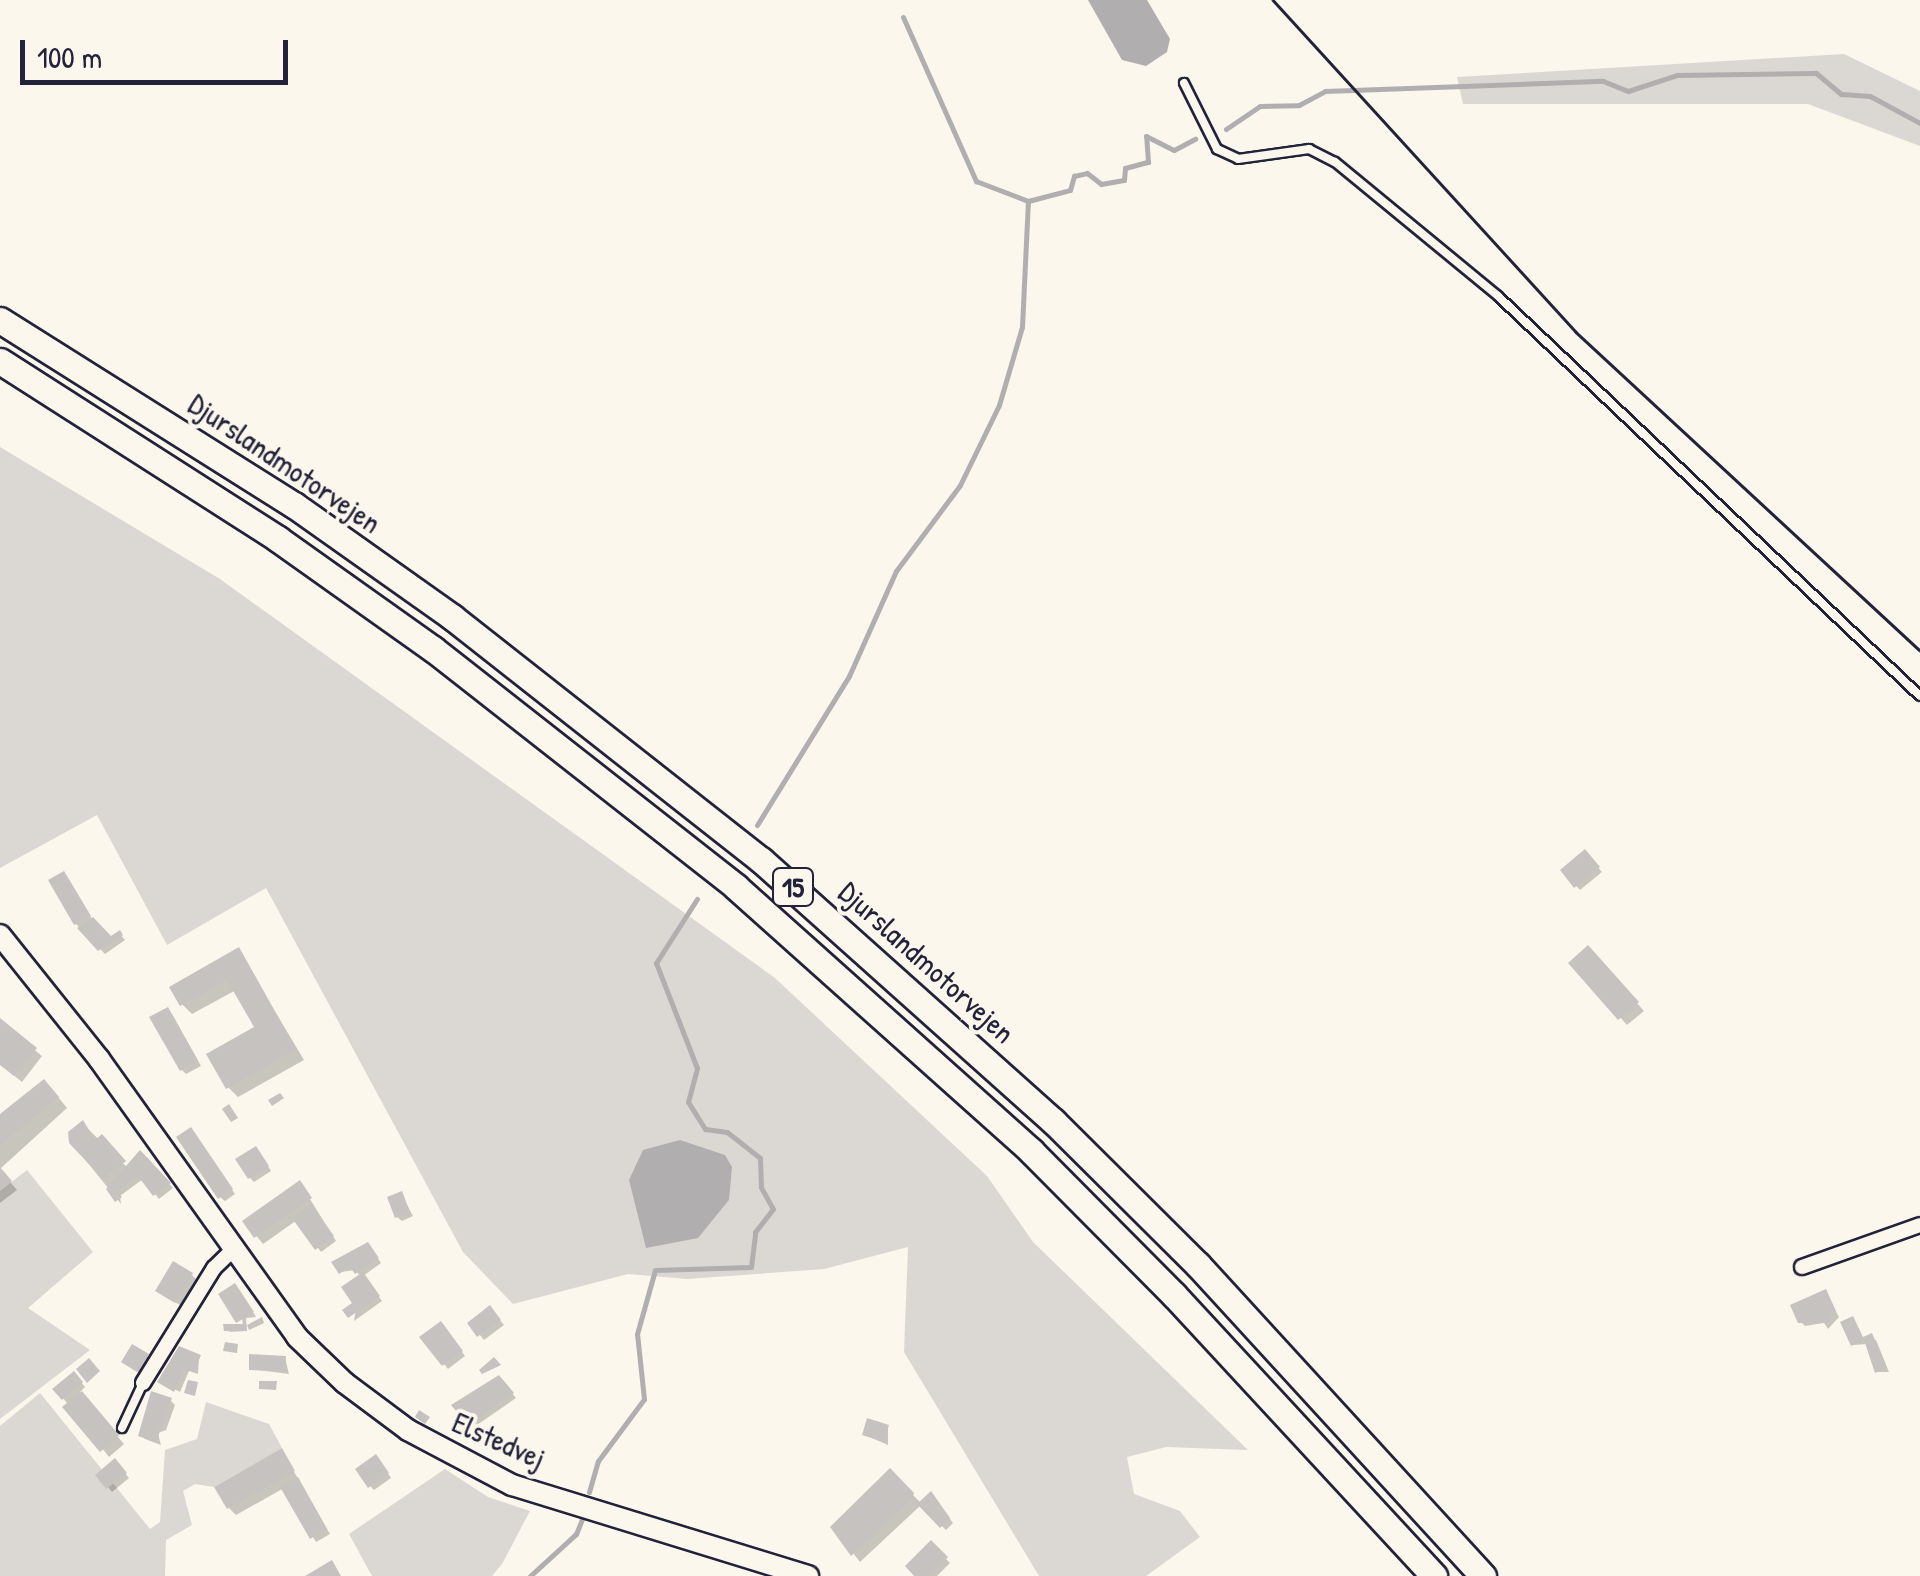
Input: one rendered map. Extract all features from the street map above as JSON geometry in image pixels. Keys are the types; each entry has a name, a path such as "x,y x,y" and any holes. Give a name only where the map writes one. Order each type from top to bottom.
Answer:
{"highway":[{"name":"Djurslandmotorvejen","path":"0,320 294,505 436,606 761,860 1066,1134 1198,1265 1483,1576"},
{"name":"15","path":"0,362 278,539 433,649 736,887 1031,1151 1174,1295 1434,1576"}],"street":[{"name":"Elstedvej","path":"0,935 89,1045 307,1349 408,1430 512,1485 808,1576"},
{"path":"1802,1267 1920,1225"},
{"path":"143,1383 214,1268 234,1249"}],"lane":[{"path":"1184,84 1217,149 1238,160 1309,150 1336,162 1498,296 1920,696"},
{"path":"122,1428 143,1383"}],"shaded area":[{"path":"1088,0 1147,0 1170,39 1167,52 1146,66 1122,60"},
{"path":"1844,54 1920,91 1920,146 1808,104 1463,104 1457,77"},
{"path":"0,447 220,579 775,978 987,1176 1033,1242 1248,1450 1166,1447 1127,1457 1134,1494 1180,1511 1200,1537 1146,1576 1039,1576 904,1352 908,1247 824,1269 687,1279 628,1274 513,1304 463,1252 266,888 167,945 97,815 0,868"},
{"path":"680,1140 725,1155 732,1167 729,1200 698,1238 646,1248 629,1180 643,1150"},
{"path":"27,1170 93,1252 28,1308 90,1350 0,1419 0,1191"},
{"path":"40,1393 150,1529 160,1522 165,1450 197,1439 206,1402 269,1424 282,1448 214,1487 195,1484 183,1491 192,1525 166,1540 165,1576 0,1576 0,1426"},
{"path":"445,1469 488,1497 530,1511 502,1564 492,1576 372,1576 349,1534"}],"building":[{"path":"1585,849 1600,867 1574,888 1560,870"},
{"path":"64,871 91,916 74,925 48,880"},
{"path":"93,917 111,936 120,930 123,935 98,951 77,928"},
{"path":"1588,945 1639,1002 1618,1020 1568,963"},
{"path":"239,947 296,1049 226,1089 206,1054 254,1027 227,980 180,1006 169,987"},
{"path":"168,1007 198,1061 180,1071 149,1017"},
{"path":"0,1018 37,1048 14,1076 0,1065"},
{"path":"44,1079 59,1097 0,1145 0,1114"},
{"path":"280,1093 284,1098 272,1106 268,1100"},
{"path":"229,1104 238,1118 231,1122 222,1109"},
{"path":"83,1120 95,1140 102,1134 126,1161 103,1179 69,1143 68,1132"},
{"path":"191,1127 233,1189 218,1199 176,1137"},
{"path":"256,1146 269,1166 248,1179 235,1159"},
{"path":"140,1150 171,1183 153,1196 138,1176 117,1191 122,1197 115,1202 106,1189"},
{"path":"0,1167 12,1181 0,1191"},
{"path":"300,1180 312,1198 254,1238 242,1221"},
{"path":"402,1191 410,1212 395,1218 387,1197"},
{"path":"311,1204 334,1236 315,1250 292,1218"},
{"path":"368,1242 379,1258 355,1274 350,1267 339,1274 331,1262"},
{"path":"173,1261 193,1273 175,1303 155,1291"},
{"path":"363,1272 380,1296 348,1318 342,1310 352,1303 341,1287"},
{"path":"235,1283 254,1312 236,1323 218,1294"},
{"path":"1826,1289 1836,1311 1828,1316 1831,1322 1798,1323 1790,1305"},
{"path":"490,1305 501,1320 477,1337 467,1323"},
{"path":"1853,1316 1863,1337 1872,1333 1887,1368 1875,1373 1864,1340 1851,1346 1840,1322"},
{"path":"262,1317 264,1323 249,1330 247,1325"},
{"path":"441,1321 463,1351 442,1366 419,1337"},
{"path":"223,1324 246,1324 247,1331 224,1331"},
{"path":"225,1342 238,1344 237,1353 223,1351"},
{"path":"132,1344 149,1354 137,1372 121,1362"},
{"path":"179,1346 201,1355 194,1372 184,1368 174,1392 157,1382"},
{"path":"249,1354 286,1356 285,1371 249,1370"},
{"path":"494,1357 501,1365 482,1374 479,1370"},
{"path":"89,1358 100,1371 87,1383 76,1369"},
{"path":"74,1371 83,1382 62,1400 52,1389"},
{"path":"499,1375 514,1393 468,1425 451,1405"},
{"path":"188,1380 198,1382 195,1396 184,1393"},
{"path":"259,1381 277,1381 276,1390 259,1389"},
{"path":"82,1391 119,1435 100,1452 62,1407"},
{"path":"151,1391 172,1398 162,1426 154,1429 160,1431 156,1442 138,1436"},
{"path":"419,1410 430,1417 425,1424 415,1417"},
{"path":"867,1418 889,1425 884,1442 862,1435"},
{"path":"282,1448 295,1471 227,1509 214,1487"},
{"path":"376,1454 389,1473 368,1488 355,1469"},
{"path":"115,1458 127,1473 106,1489 95,1475"},
{"path":"890,1468 914,1493 912,1499 851,1556 830,1527"},
{"path":"298,1477 327,1529 310,1539 280,1487"},
{"path":"931,1491 950,1518 940,1528 917,1504"},
{"path":"931,1540 948,1557 929,1576 914,1576 905,1566"},
{"path":"332,1560 341,1576 305,1576"}],"waterway":[{"path":"903,17 976,181 1028,201"},
{"path":"1226,129 1260,106 1299,105 1325,91 1603,81 1628,91 1677,75 1816,73 1841,94 1870,96 1920,123"},
{"path":"757,825 849,676 896,571 960,485 999,405 1022,327 1028,201 1070,190 1074,176 1087,173 1101,184 1124,180 1125,168 1148,162 1146,136 1174,150 1195,139"},
{"path":"589,1492 598,1461 644,1399 637,1334 655,1270 751,1267 755,1232 773,1209 761,1187 760,1158 727,1132 705,1129 688,1102 697,1068 656,963 697,899"},
{"path":"530,1576 576,1534 583,1517"}],"tram line":[{"path":"1273,0 1576,332 1920,650"}]}
